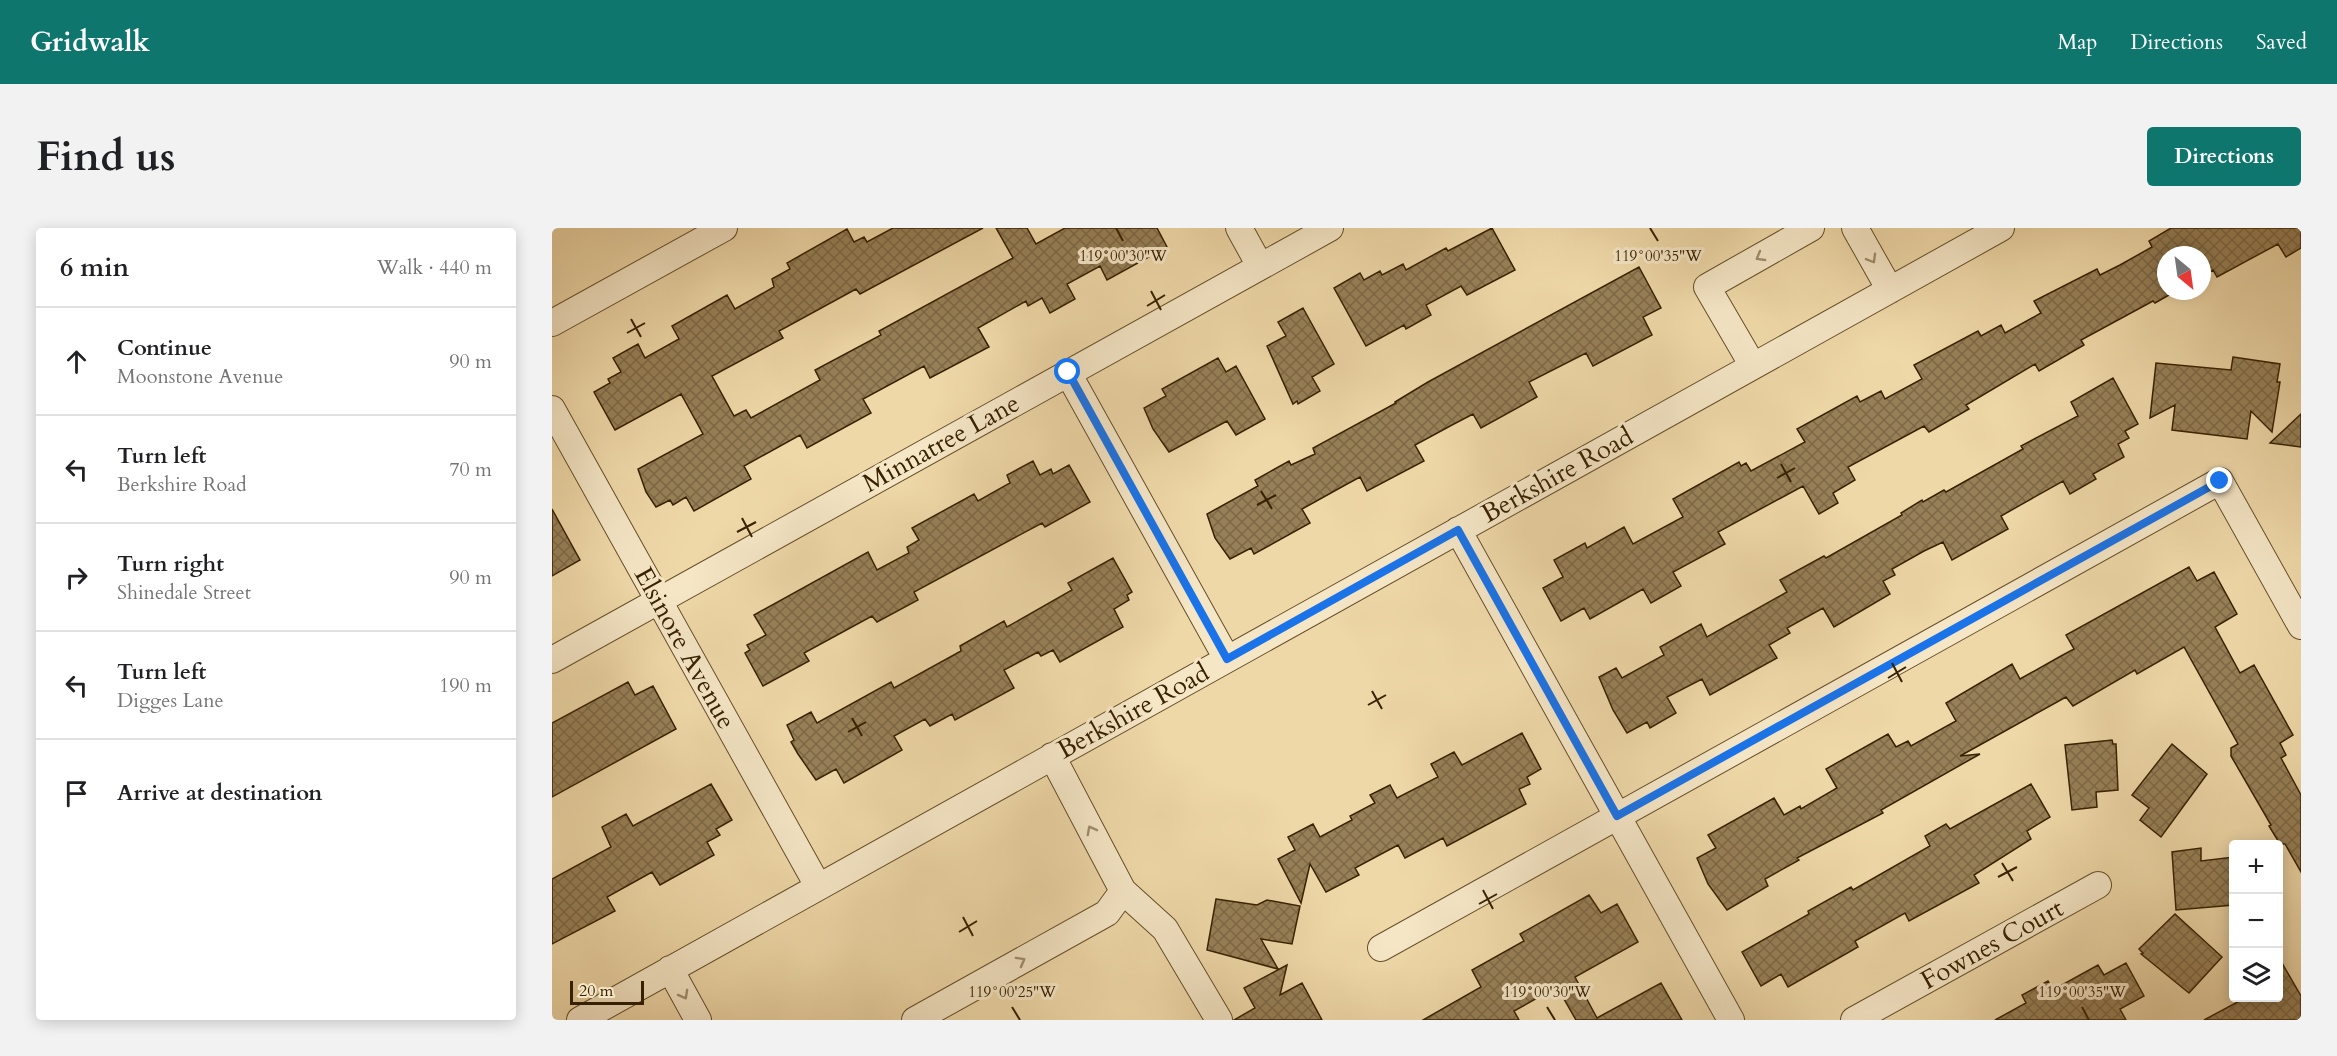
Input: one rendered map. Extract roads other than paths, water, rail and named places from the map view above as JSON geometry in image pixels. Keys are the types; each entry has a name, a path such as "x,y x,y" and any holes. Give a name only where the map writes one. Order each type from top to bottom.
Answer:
{"street":[{"path":"552,323 724,228"},
{"path":"1239,228 1260,266"},
{"name":"Minnatree Lane","path":"552,660 1330,228"},
{"path":"1753,366 1707,287 1811,228"},
{"path":"1855,228 1890,290"},
{"name":"Berkshire Road","path":"580,1020 2001,228"},
{"path":"1068,372 1227,659"},
{"name":"Elsinore Avenue","path":"552,409 818,886"},
{"path":"1381,948 2220,481 2301,626"},
{"path":"1458,530 1731,1020"},
{"path":"1052,756 1123,891 1165,928 1219,1020"},
{"name":"Fownes Court","path":"1854,1020 2098,885"},
{"path":"915,1020 1107,913 1123,891"},
{"path":"670,969 698,1020"}]}
